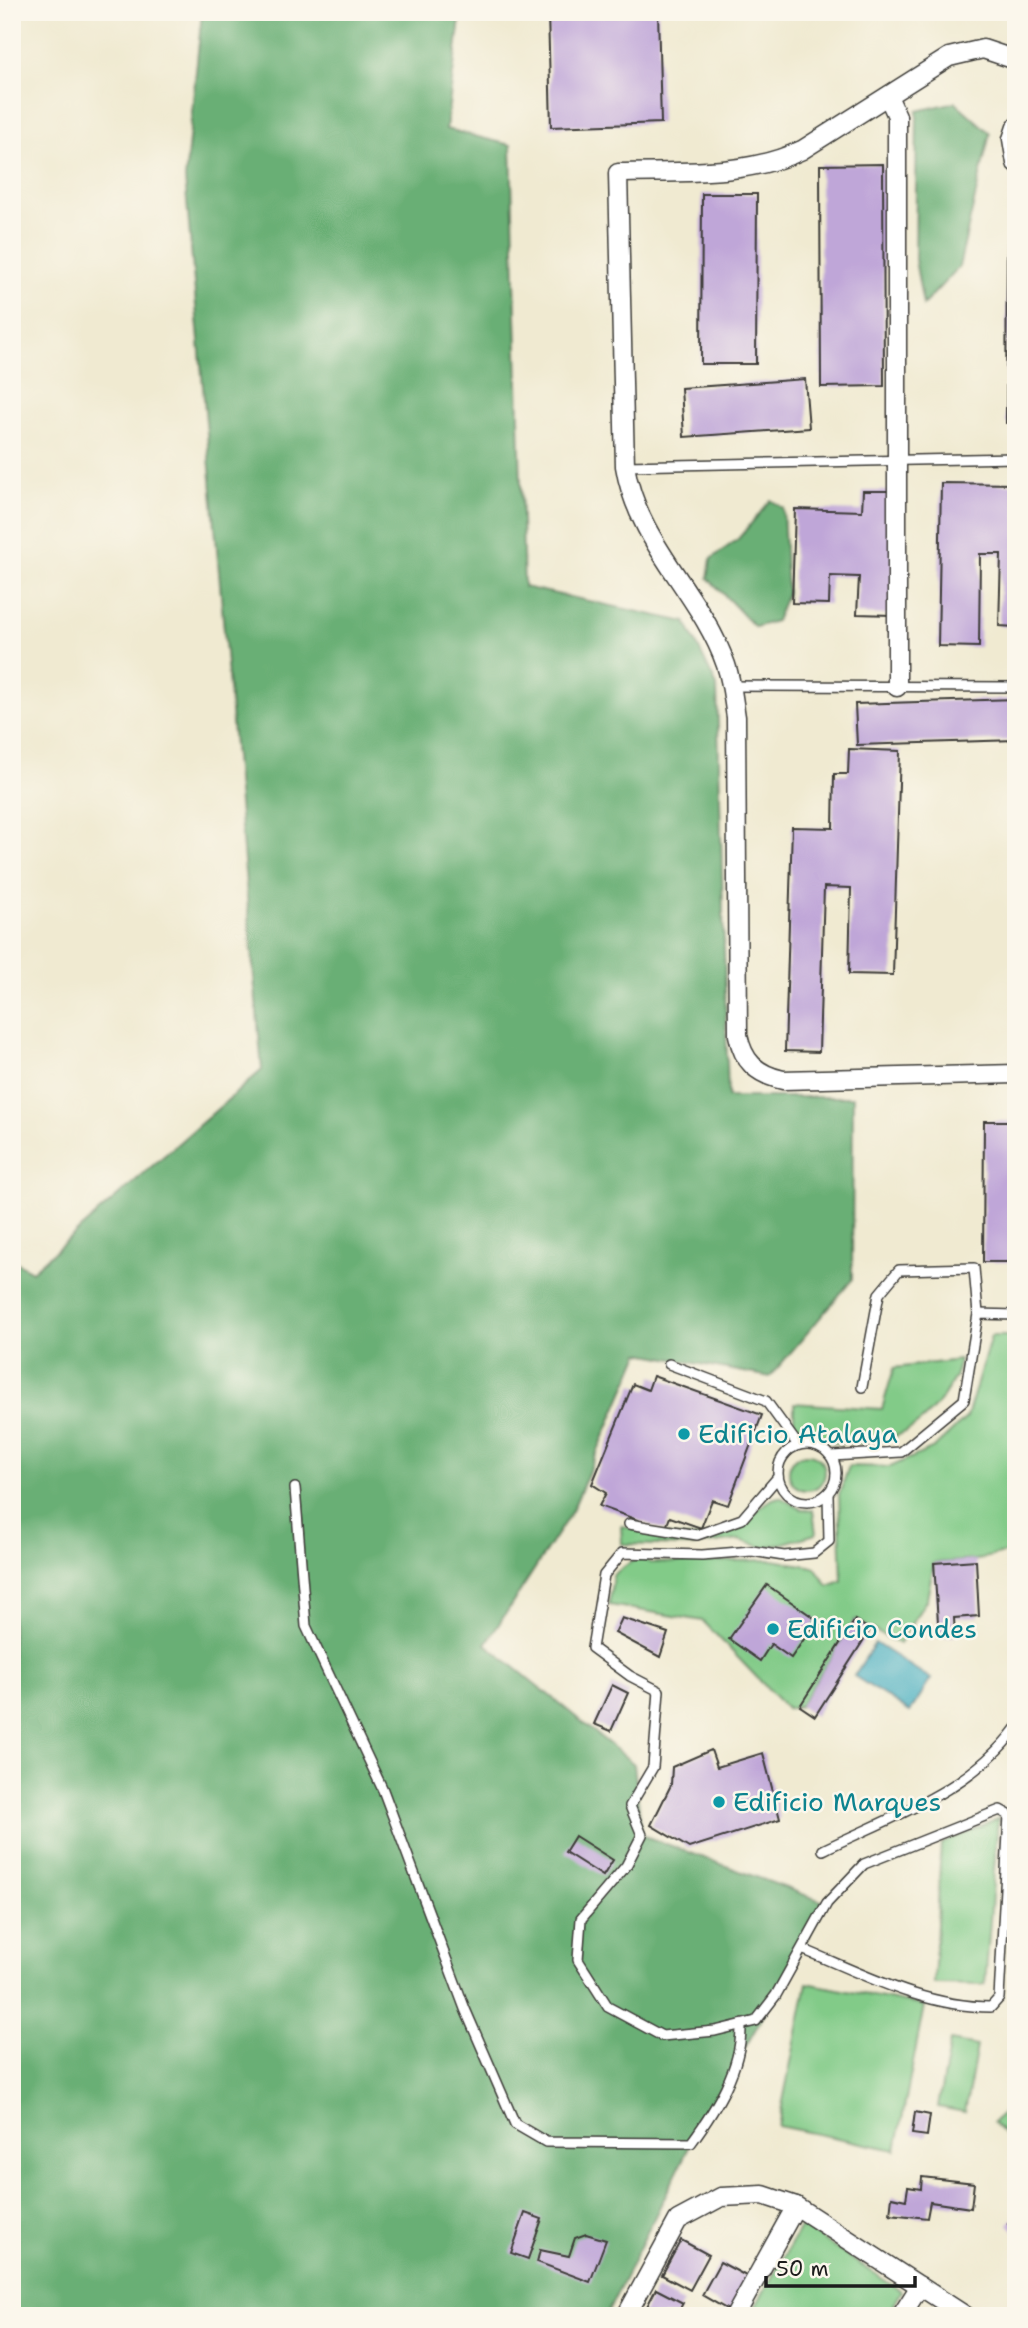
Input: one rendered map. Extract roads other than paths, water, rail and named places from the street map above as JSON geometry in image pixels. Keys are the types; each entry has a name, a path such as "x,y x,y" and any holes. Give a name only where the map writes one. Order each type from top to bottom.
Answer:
{"street":[{"path":"1016,60 997,52 970,50 950,57 802,150 780,160 731,170 618,173 625,466 630,495 646,531 715,640 732,686 736,717 738,1035 748,1062 767,1077 783,1080 1016,1074"},
{"path":"888,96 897,116 897,687"},
{"path":"1016,127 1012,139 1016,163"},
{"path":"626,2316 678,2220 721,2197 764,2194 796,2206 966,2316"},
{"path":"735,2316 796,2206"},
{"path":"901,2316 920,2286"}],"lane":[{"path":"625,466 1016,458"},
{"path":"732,686 1016,687"},
{"path":"629,1524 697,1535 742,1519 778,1477 782,1459 798,1445 815,1445 832,1456 901,1452 964,1400 978,1314 974,1268 899,1270 879,1294 862,1387"},
{"path":"978,1314 1016,1315"},
{"path":"669,1364 766,1401 798,1445"},
{"path":"802,1949 918,1997 970,2007 990,2007 999,1998 1009,1815 1000,1810 864,1864 827,1903 776,1995 756,2021 662,2036 608,2007 578,1960 581,1919 626,1866 642,1835 630,1806 653,1767 659,1690 630,1676 592,1648 604,1575 622,1553 702,1555 751,1552 784,1556 814,1553 829,1541 828,1494 836,1480 837,1471 832,1456"},
{"path":"778,1477 790,1497 800,1501 810,1502 828,1494"},
{"path":"295,1488 306,1626 383,1790 465,2009 515,2124 546,2141 691,2143 723,2094 742,2046 741,2025"},
{"path":"823,1850 955,1786 1002,1746 1016,1728"}],"water":[{"path":"875,1643 931,1679 910,1712 854,1676"}],"place":[{"name":"Edificio Atalaya","path":"684,1434"},
{"name":"Edificio Condes","path":"773,1629"},
{"name":"Edificio Marques","path":"719,1802"}]}
